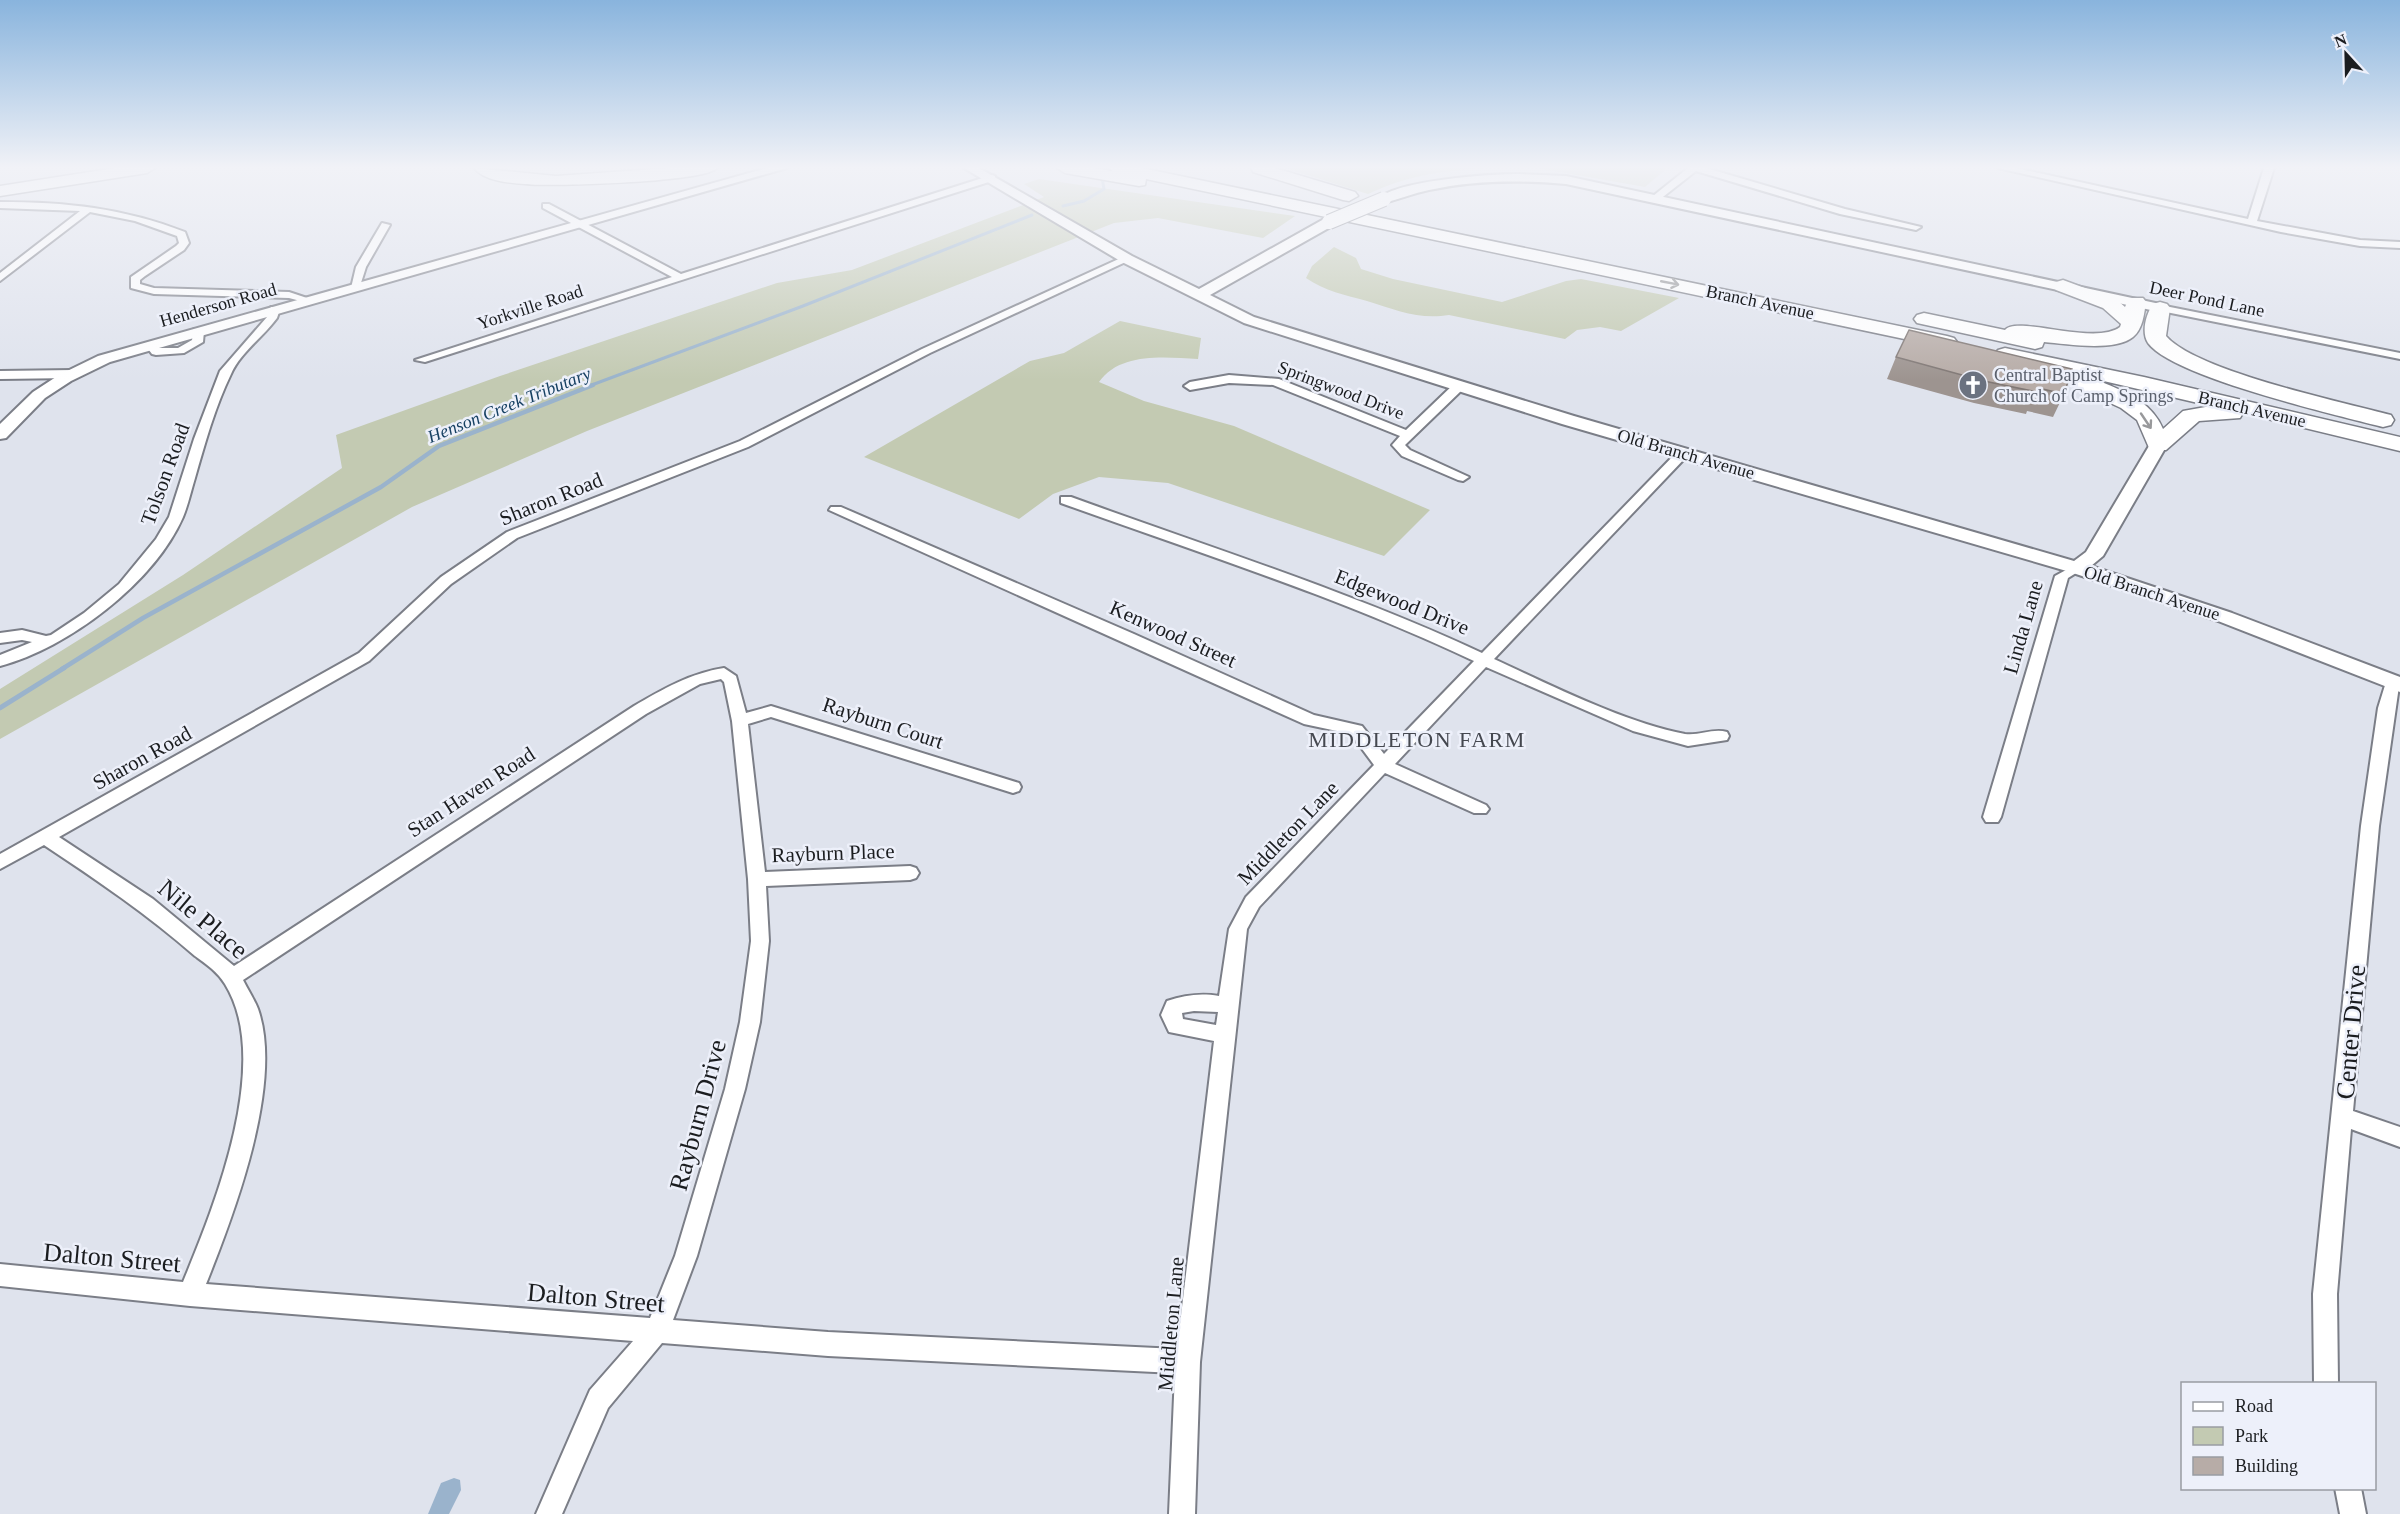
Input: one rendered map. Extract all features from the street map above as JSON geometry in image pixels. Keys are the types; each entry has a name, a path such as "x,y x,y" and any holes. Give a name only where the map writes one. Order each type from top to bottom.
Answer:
{"highway":[{"name":"Branch Avenue","path":"1457,239 2144,384 2400,445"},
{"name":"Branch Avenue","path":"1528,239 1793,291 2193,377 2400,425"},
{"path":"1586,248 1621,257"},
{"path":"2062,286 2110,304 2131,323"},
{"path":"1793,291 1851,302"},
{"path":"1909,312 2036,335 2079,339 2115,337 2125,333 2131,323 2136,302"},
{"path":"2160,308 2154,330 2157,340 2164,348 2188,361 2260,385 2400,425"},
{"path":"1877,327 1963,349"},
{"path":"1986,354 2061,373 2103,389 2147,417 2158,445 2173,434 2185,419 2211,412 2233,413 2400,445"}],"street":[{"path":"0,278 51,239"},
{"path":"184,239 180,248 135,279 135,286 154,291 289,295 308,300"},
{"path":"355,286 361,267 377,239"},
{"name":"Henderson Road","path":"0,434 39,395 73,374 104,359 525,239"},
{"path":"606,239 680,277"},
{"name":"Yorkville Road","path":"422,360 801,239"},
{"name":"Old Branch Avenue","path":"1093,239 1197,296 1258,323 1458,387 2077,568 2225,617 2397,684"},
{"name":"Deer Pond Lane","path":"1197,296 1299,239"},
{"name":"Deer Pond Lane","path":"1844,239 2160,308 2400,356"},
{"path":"2339,239 2400,245"},
{"name":"Sharon Road","path":"0,862 364,657 442,584 512,534 744,444 926,351 1127,259"},
{"name":"Tolson Road","path":"0,661 49,642 89,616 124,587 162,541 176,517 200,440 226,371 272,318 275,309"},
{"path":"0,375 73,374"},
{"name":"Springwood Drive","path":"1190,386 1229,379 1275,382 1408,435"},
{"path":"1458,387 1398,445 1400,449 1463,477"},
{"name":"Linda Lane","path":"1992,817 2061,576 2093,556 2158,445"},
{"name":"Middleton Lane","path":"1182,1514 1188,1362 1227,1035 1236,937 1251,902 1683,453"},
{"name":"Edgewood Drive","path":"1066,500 1313,588 1465,649 1482,661 1639,727 1688,740 1721,736"},
{"name":"Kenwood Street","path":"836,510 1150,646 1310,720 1356,730 1384,766 1480,809"},
{"path":"0,638 22,635 49,642"},
{"name":"Stan Haven Road","path":"232,977 509,793 655,702 716,673 728,676 734,692"},
{"name":"Center Drive","path":"2326,1382 2325,1294 2370,826 2386,708 2397,684"},
{"name":"Rayburn Drive","path":"549,1514 587,1422 599,1400 657,1331 687,1256 735,1089 750,1022 760,941 757,879 740,721 734,692"},
{"name":"Rayburn Court","path":"740,721 771,711 1013,787"},
{"name":"Nile Place","path":"44,836 170,920 232,977 245,997 249,1010 253,1045 252,1092 244,1138 190,1294"},
{"name":"Rayburn Place","path":"757,879 910,873"},
{"path":"1227,1035 1176,1026 1171,1015 1173,1007 1183,1003 1230,1006"},
{"path":"2343,1117 2400,1137"},
{"name":"Dalton Street","path":"0,1275 190,1294 828,1344 1188,1362"},
{"path":"2348,1490 2353,1514"}],"green space":[{"path":"934,239 1074,239 587,431 412,507 0,739 0,689 183,575 342,468 336,435 500,376 777,283 852,270"},
{"path":"1334,247 1356,258 1361,269 1393,279 1502,302 1566,281 1581,279 1679,298 1621,331 1600,327 1577,330 1565,339 1449,315 1428,316 1408,313 1335,292 1306,278 1312,266"},
{"path":"1120,321 1201,338 1198,359 1157,357 1131,361 1108,372 1099,382 1144,401 1234,426 1430,510 1384,556 1168,483 1099,477 1053,494 1019,519 864,457 1030,361 1064,353"}],"water":[{"path":"454,1478 460,1480 461,1490 449,1514 428,1514 441,1483"}],"building":[{"path":"1909,330 2072,369 2064,394 2038,388 2037,392 1984,381 1896,357"}],"waterway":[{"name":"Henson Creek Tributary","path":"589,386 803,306 972,239"},
{"name":"Henson Creek Tributary","path":"62,669 143,618 381,487 439,446 593,385"},
{"name":"Henson Creek Tributary","path":"0,708 64,668"}],"place":[{"name":"Central Baptist Church of Camp Springs","path":"1973,385"}],"district":[{"name":"MIDDLETON FARM","path":"1417,739"}]}
